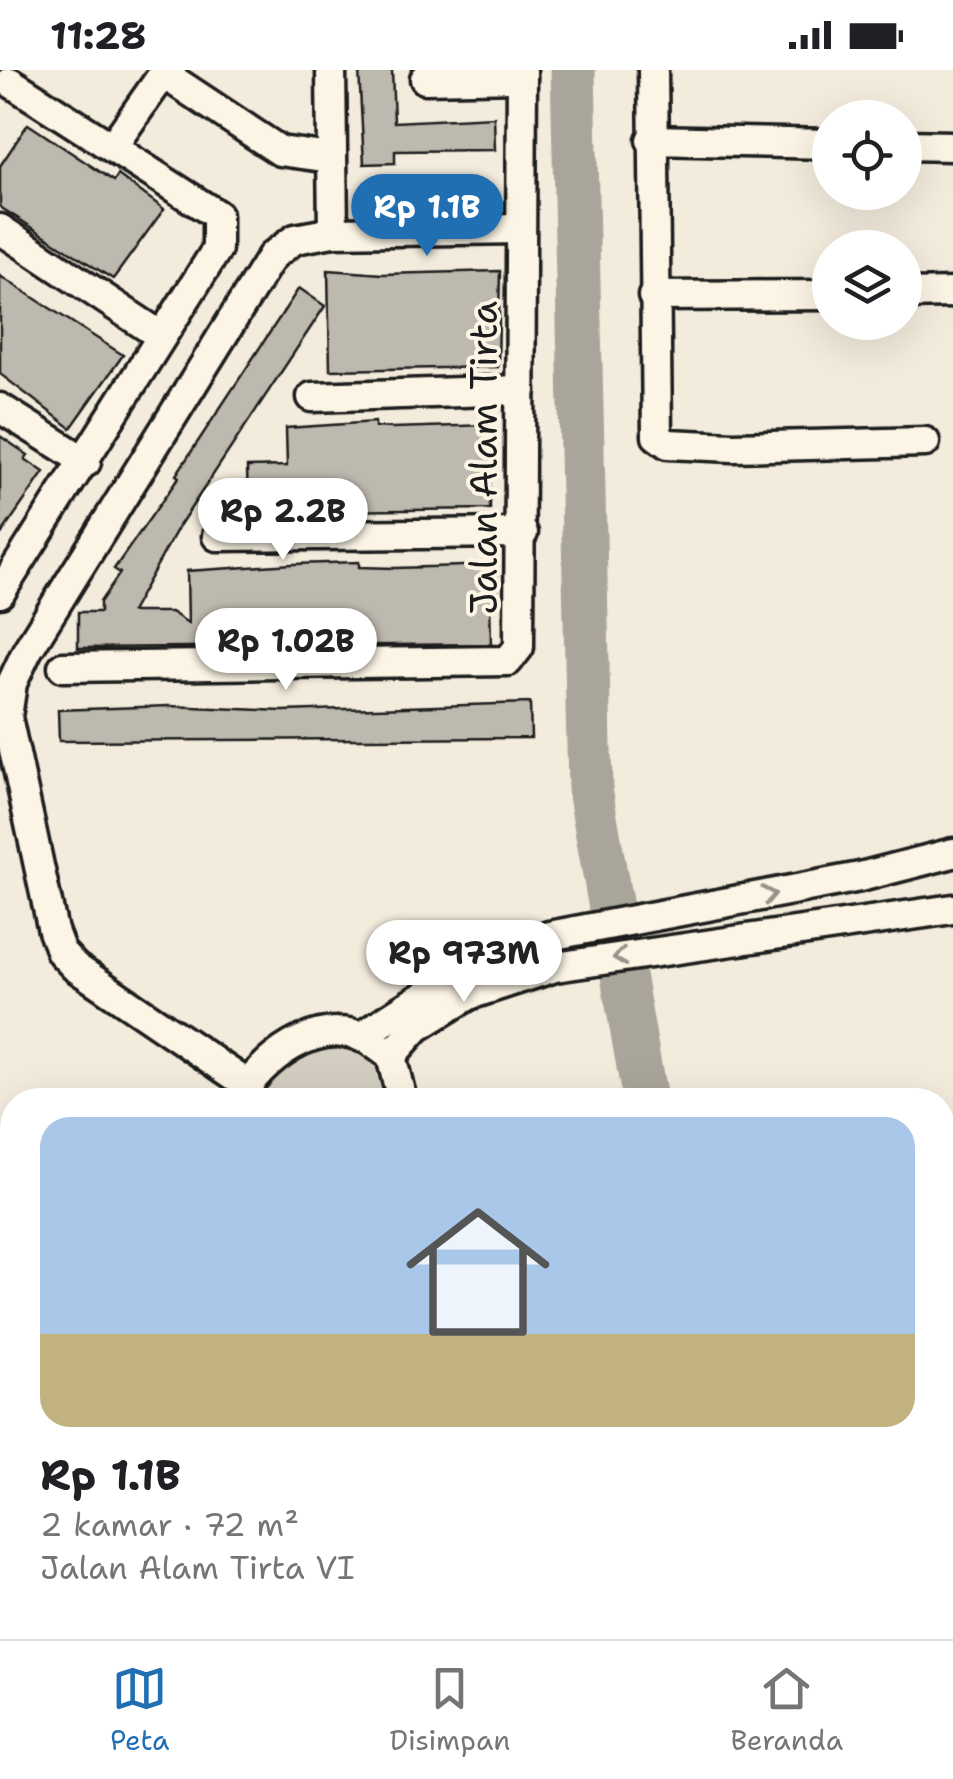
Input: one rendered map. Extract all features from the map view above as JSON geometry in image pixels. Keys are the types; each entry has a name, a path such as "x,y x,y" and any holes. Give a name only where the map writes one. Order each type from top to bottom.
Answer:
{"street":[{"path":"330,70 333,232"},
{"path":"653,70 654,430 668,444 734,447 925,442"},
{"path":"112,147 165,72 280,151 331,158"},
{"path":"425,79 522,74"},
{"name":"Jalan Alam Tirta","path":"63,667 508,662 519,648 522,74"},
{"path":"3,579 86,462 217,248 219,230 217,215 7,82"},
{"path":"651,140 812,144"},
{"path":"922,145 953,146"},
{"path":"0,229 162,336"},
{"path":"237,1088 61,952 53,931 7,717 8,700 28,651 272,256 296,239 333,232 520,229"},
{"path":"922,294 953,293"},
{"path":"653,296 812,294"},
{"path":"312,397 521,390"},
{"path":"0,408 86,462"},
{"path":"218,536 522,533"},
{"path":"360,1036 428,991 500,954 549,936 860,877 953,854"},
{"path":"860,877 873,919"},
{"path":"391,1056 417,1027 468,995 555,966 953,910"},
{"path":"246,1088 292,1045 323,1034 360,1036 391,1056 399,1088"}],"shaded area":[{"path":"322,1036 390,1056 395,1088 258,1088"}],"building":[{"path":"359,70 392,70 394,122 494,117 495,150 395,151 395,163 364,164"},
{"path":"28,124 114,181 118,175 164,209 113,279 0,207 0,166"},
{"path":"328,270 382,274 500,271 498,367 330,370"},
{"path":"0,276 123,355 71,428 0,374"},
{"path":"299,288 325,306 179,526 131,612 171,612 188,623 187,571 359,562 359,567 395,568 497,565 498,602 490,602 491,644 78,648 78,612 100,612 100,602 120,573 114,569 179,477 176,475"},
{"path":"375,422 375,427 392,428 490,425 490,509 326,511 326,506 248,506 247,467 287,466 286,428"},
{"path":"0,436 28,455 25,459 44,472 0,536"},
{"path":"530,703 531,738 59,741 58,710 169,706 283,711"}],"waterway":[{"path":"573,70 590,789 643,1088"}]}
